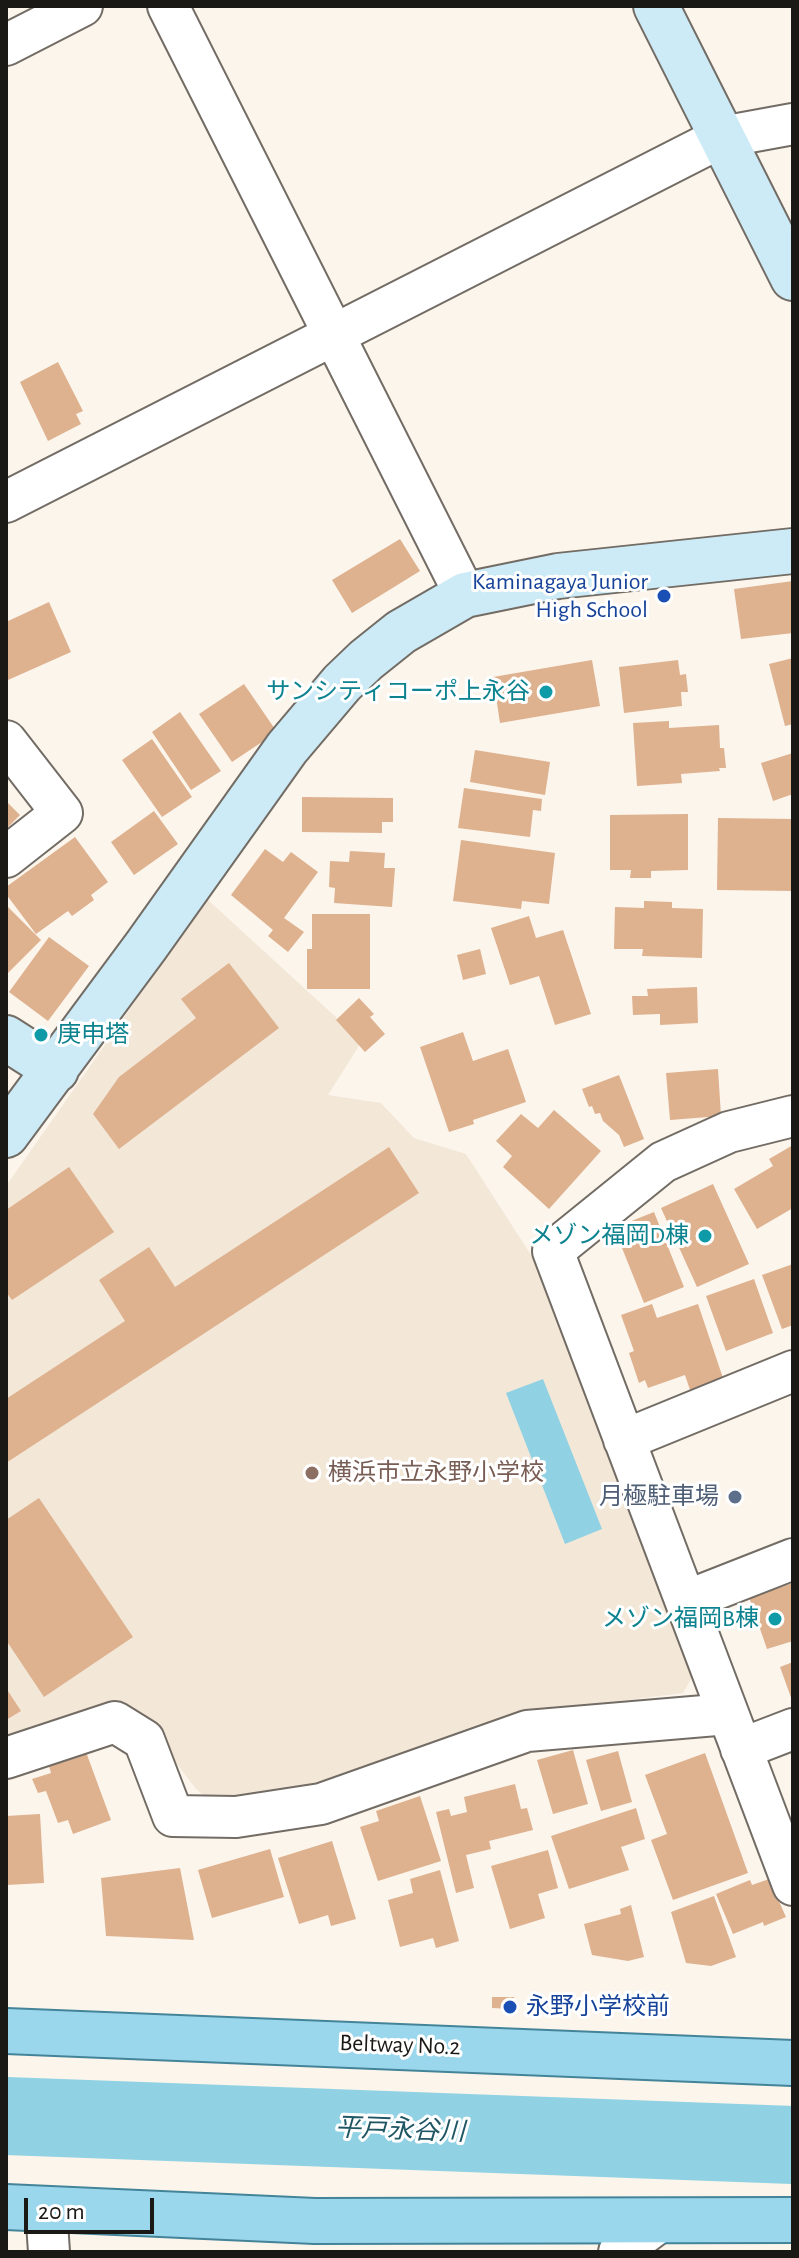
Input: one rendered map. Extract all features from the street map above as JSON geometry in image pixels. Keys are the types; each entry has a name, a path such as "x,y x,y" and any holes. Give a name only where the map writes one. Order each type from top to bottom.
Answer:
{"main road":[{"name":"Beltway No.2","path":"6,2031 793,2063"},
{"path":"26,2207 329,2221 793,2220"}],"street":[{"path":"6,45 82,6"},
{"path":"168,6 465,595"},
{"path":"656,6 793,278"},
{"path":"6,502 722,137 793,124"},
{"path":"6,1135 287,748 342,683 401,632 465,595 558,576 793,551"},
{"path":"6,741 62,813 6,857"},
{"path":"6,1038 56,1070"},
{"path":"793,1116 729,1132 663,1162 553,1251 793,1885"},
{"path":"624,1440 793,1371"},
{"path":"686,1601 793,1559"},
{"path":"6,1758 115,1722 144,1740 173,1816 236,1817 321,1804 527,1731 793,1729"},
{"path":"26,2207 49,2252"},
{"path":"619,2252 663,2219"}],"shaded area":[{"name":"横浜市立永野小学校","path":"207,899 362,1041 328,1095 381,1103 414,1138 466,1154 542,1272 694,1674 683,1693 526,1713 322,1788 212,1802 196,1789 149,1727 6,1744 6,1186"}],"water":[{"path":"543,1379 602,1529 565,1544 506,1393"}],"building":[{"path":"58,362 83,411 76,414 81,424 48,441 20,382"},
{"path":"400,539 420,571 352,613 332,580"},
{"path":"793,581 793,633 741,639 734,589"},
{"path":"49,602 71,652 8,680 6,622"},
{"path":"793,658 793,724 785,726 769,664"},
{"name":"サンシティコーポ上永谷","path":"592,660 600,706 500,723 493,677"},
{"path":"678,660 680,675 686,674 688,692 681,692 682,706 624,713 619,667"},
{"path":"244,684 277,732 232,762 199,714"},
{"path":"180,712 221,771 191,790 152,732"},
{"path":"669,721 669,728 719,725 720,748 724,748 726,768 681,774 682,783 637,786 633,723"},
{"path":"152,739 192,797 162,817 122,760"},
{"path":"475,750 550,762 545,795 470,782"},
{"path":"793,753 793,794 773,801 761,763"},
{"path":"464,788 542,799 541,811 533,810 530,837 458,828"},
{"path":"302,797 393,798 393,822 382,822 382,833 302,832"},
{"path":"6,801 20,815 6,829"},
{"path":"154,811 178,844 134,875 111,842"},
{"path":"688,814 688,870 651,871 651,878 630,878 631,870 610,870 610,815"},
{"path":"718,818 793,819 793,891 717,890"},
{"path":"75,837 108,882 91,895 94,900 72,916 68,911 36,934 6,894 6,887"},
{"path":"461,840 555,853 549,904 522,901 521,909 453,901"},
{"path":"265,849 283,862 291,852 318,872 284,918 304,932 288,952 268,936 273,930 231,895"},
{"path":"350,851 385,853 384,868 395,868 392,907 334,903 335,888 329,887 330,861 349,862"},
{"path":"644,901 672,902 672,908 703,909 702,958 642,956 643,949 614,949 615,907 644,908"},
{"path":"6,905 41,940 6,975"},
{"path":"312,914 370,914 370,989 307,989 307,949 312,949"},
{"path":"529,916 536,938 563,930 591,1014 555,1025 539,976 510,985 491,928"},
{"path":"49,937 89,966 48,1021 9,992"},
{"path":"480,949 486,974 463,980 457,955"},
{"path":"229,963 279,1028 119,1149 93,1114 119,1077 196,1018 181,999"},
{"path":"697,987 698,1023 660,1025 660,1014 633,1015 632,996 648,996 647,989"},
{"path":"359,998 374,1014 370,1017 385,1034 365,1052 336,1020"},
{"path":"463,1032 473,1061 508,1049 526,1102 473,1120 474,1124 449,1132 420,1047"},
{"path":"718,1069 721,1116 670,1120 666,1073"},
{"path":"619,1075 644,1139 624,1147 619,1135 603,1121 600,1113 595,1114 592,1106 589,1107 582,1089"},
{"path":"554,1110 601,1151 549,1209 503,1167 512,1156 496,1141 521,1114 538,1128"},
{"path":"793,1145 793,1208 757,1229 734,1189 773,1166 769,1159"},
{"path":"389,1147 419,1193 6,1463 6,1399 125,1321 99,1280 149,1247 175,1287"},
{"path":"69,1167 114,1232 12,1300 6,1292 6,1210"},
{"name":"メゾン福岡D棟","path":"713,1184 749,1264 697,1287 661,1208"},
{"path":"654,1212 684,1287 644,1303 614,1228"},
{"path":"793,1264 793,1325 782,1329 762,1275"},
{"path":"754,1279 773,1333 726,1351 706,1296"},
{"path":"652,1304 657,1318 698,1304 723,1378 690,1390 685,1375 648,1388 645,1380 639,1383 629,1353 634,1351 621,1315"},
{"path":"39,1498 133,1637 44,1697 6,1640 6,1520"},
{"name":"メゾン福岡B棟","path":"793,1583 793,1641 767,1649 749,1597"},
{"path":"793,1662 793,1703 780,1667"},
{"path":"6,1688 21,1711 6,1720"},
{"path":"573,1750 588,1804 553,1814 537,1760"},
{"path":"618,1751 632,1802 601,1811 586,1760"},
{"path":"86,1752 111,1820 73,1834 68,1820 58,1823 46,1791 38,1793 32,1779 51,1773 49,1766"},
{"path":"705,1753 748,1873 673,1900 651,1840 667,1834 645,1775"},
{"path":"515,1784 521,1809 527,1808 533,1830 489,1841 491,1849 466,1855 474,1888 456,1893 436,1812 449,1809 451,1816 467,1812 464,1797"},
{"path":"420,1796 441,1861 378,1881 360,1827 379,1821 376,1811"},
{"path":"636,1808 645,1839 621,1847 629,1870 569,1889 551,1836"},
{"path":"40,1814 44,1883 6,1885 6,1816"},
{"path":"332,1841 356,1919 331,1926 328,1915 299,1924 278,1858"},
{"path":"270,1849 284,1897 212,1918 198,1870"},
{"path":"548,1850 558,1888 538,1894 545,1918 510,1929 491,1866"},
{"path":"180,1868 194,1940 106,1936 101,1878"},
{"path":"440,1870 459,1941 436,1948 433,1938 400,1947 388,1900 413,1893 410,1879"},
{"path":"769,1879 786,1917 733,1934 716,1894 750,1880 752,1885"},
{"path":"714,1896 736,1957 711,1966 686,1963 671,1912"},
{"path":"631,1905 644,1957 628,1961 592,1955 584,1924 621,1914 620,1909"},
{"path":"492,1997 514,1997 513,2009 492,2008"}],"waterway":[{"name":"平戸永谷川","path":"6,2116 793,2145"}],"place":[{"name":"Kaminagaya Junior High School","path":"664,596"},
{"name":"サンシティコーポ上永谷","path":"546,692"},
{"name":"庚申塔","path":"41,1035"},
{"name":"メゾン福岡D棟","path":"705,1236"},
{"name":"横浜市立永野小学校","path":"312,1473"},
{"name":"月極駐車場","path":"735,1497"},
{"name":"メゾン福岡B棟","path":"775,1619"},
{"name":"永野小学校前","path":"510,2007"}]}
